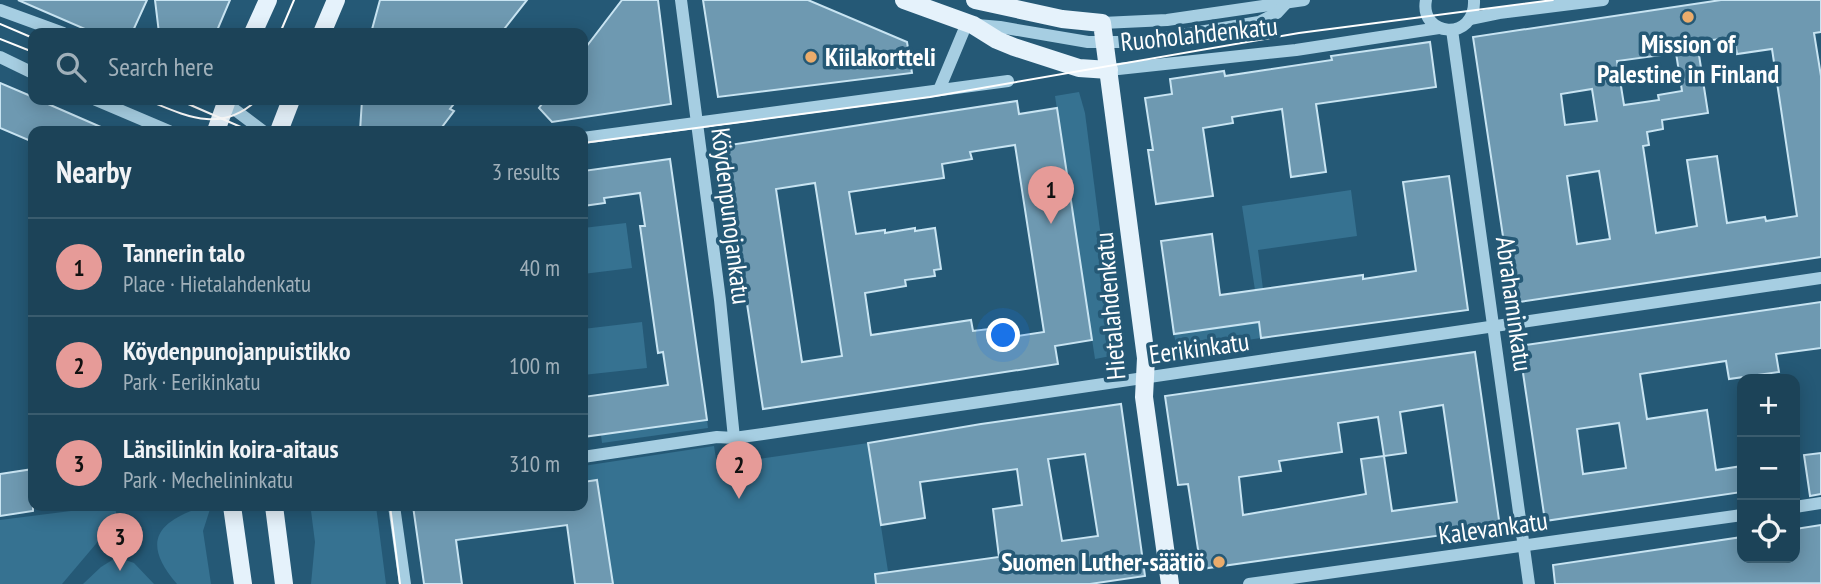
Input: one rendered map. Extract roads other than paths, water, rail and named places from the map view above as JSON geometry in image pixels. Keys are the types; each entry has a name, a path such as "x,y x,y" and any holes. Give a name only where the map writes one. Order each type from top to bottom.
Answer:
{"main road":[{"path":"255,28 268,0"},
{"path":"324,28 336,0"},
{"path":"904,0 970,24"},
{"path":"975,0 1062,19 1102,23"},
{"name":"Hietalahdenkatu","path":"1102,23 1146,358 1144,397 1170,584"},
{"name":"Ruoholahdenkatu","path":"970,24 997,40 1063,64 1109,69"},
{"path":"217,126 224,105"},
{"path":"281,126 289,105"},
{"path":"233,511 243,584"},
{"path":"275,511 284,584"}],"street":[{"name":"Köydenpunojankatu","path":"681,0 720,300 734,438"},
{"name":"Ruoholahdenkatu","path":"1102,23 1167,20 1266,2 1304,0"},
{"name":"Abrahaminkatu","path":"1426,0 1427,15 1445,29 1494,327 1529,584"},
{"path":"1445,29 1462,26 1470,19 1474,0"},
{"path":"1470,19 1603,0"},
{"name":"Ruoholahdenkatu","path":"970,24 1105,44 1153,40 1259,22 1277,13 1288,1"},
{"path":"0,10 49,28"},
{"path":"939,90 970,24"},
{"name":"Ruoholahdenkatu","path":"1109,69 1296,50 1445,29"},
{"path":"0,57 28,71"},
{"path":"588,137 1008,81"},
{"path":"108,105 157,126"},
{"path":"231,105 257,126"},
{"name":"Eerikinkatu","path":"588,456 1145,379 1821,278"},
{"path":"1800,506 1821,503"},
{"path":"395,511 405,584"},
{"name":"Kalevankatu","path":"1250,584 1737,516"}],"tram line":[{"path":"282,28 294,0"},
{"path":"588,142 930,97 1299,33 1553,0"},
{"path":"0,24 28,36"},
{"path":"0,39 28,50"},
{"path":"159,105 203,119 230,117 250,105"},
{"path":"190,105 239,126"},
{"path":"391,511 400,584"}],"place":[{"name":"Mission of Palestine in Finland","path":"1688,17"},
{"name":"Kiilakortteli","path":"811,57"},
{"name":"Tannerin talo","path":"1051,224"},
{"name":"Köydenpunojanpuistikko","path":"739,499"},
{"name":"Suomen Luther-säätiö","path":"1219,562"},
{"name":"Länsilinkin koira-aitaus","path":"120,571"}]}
